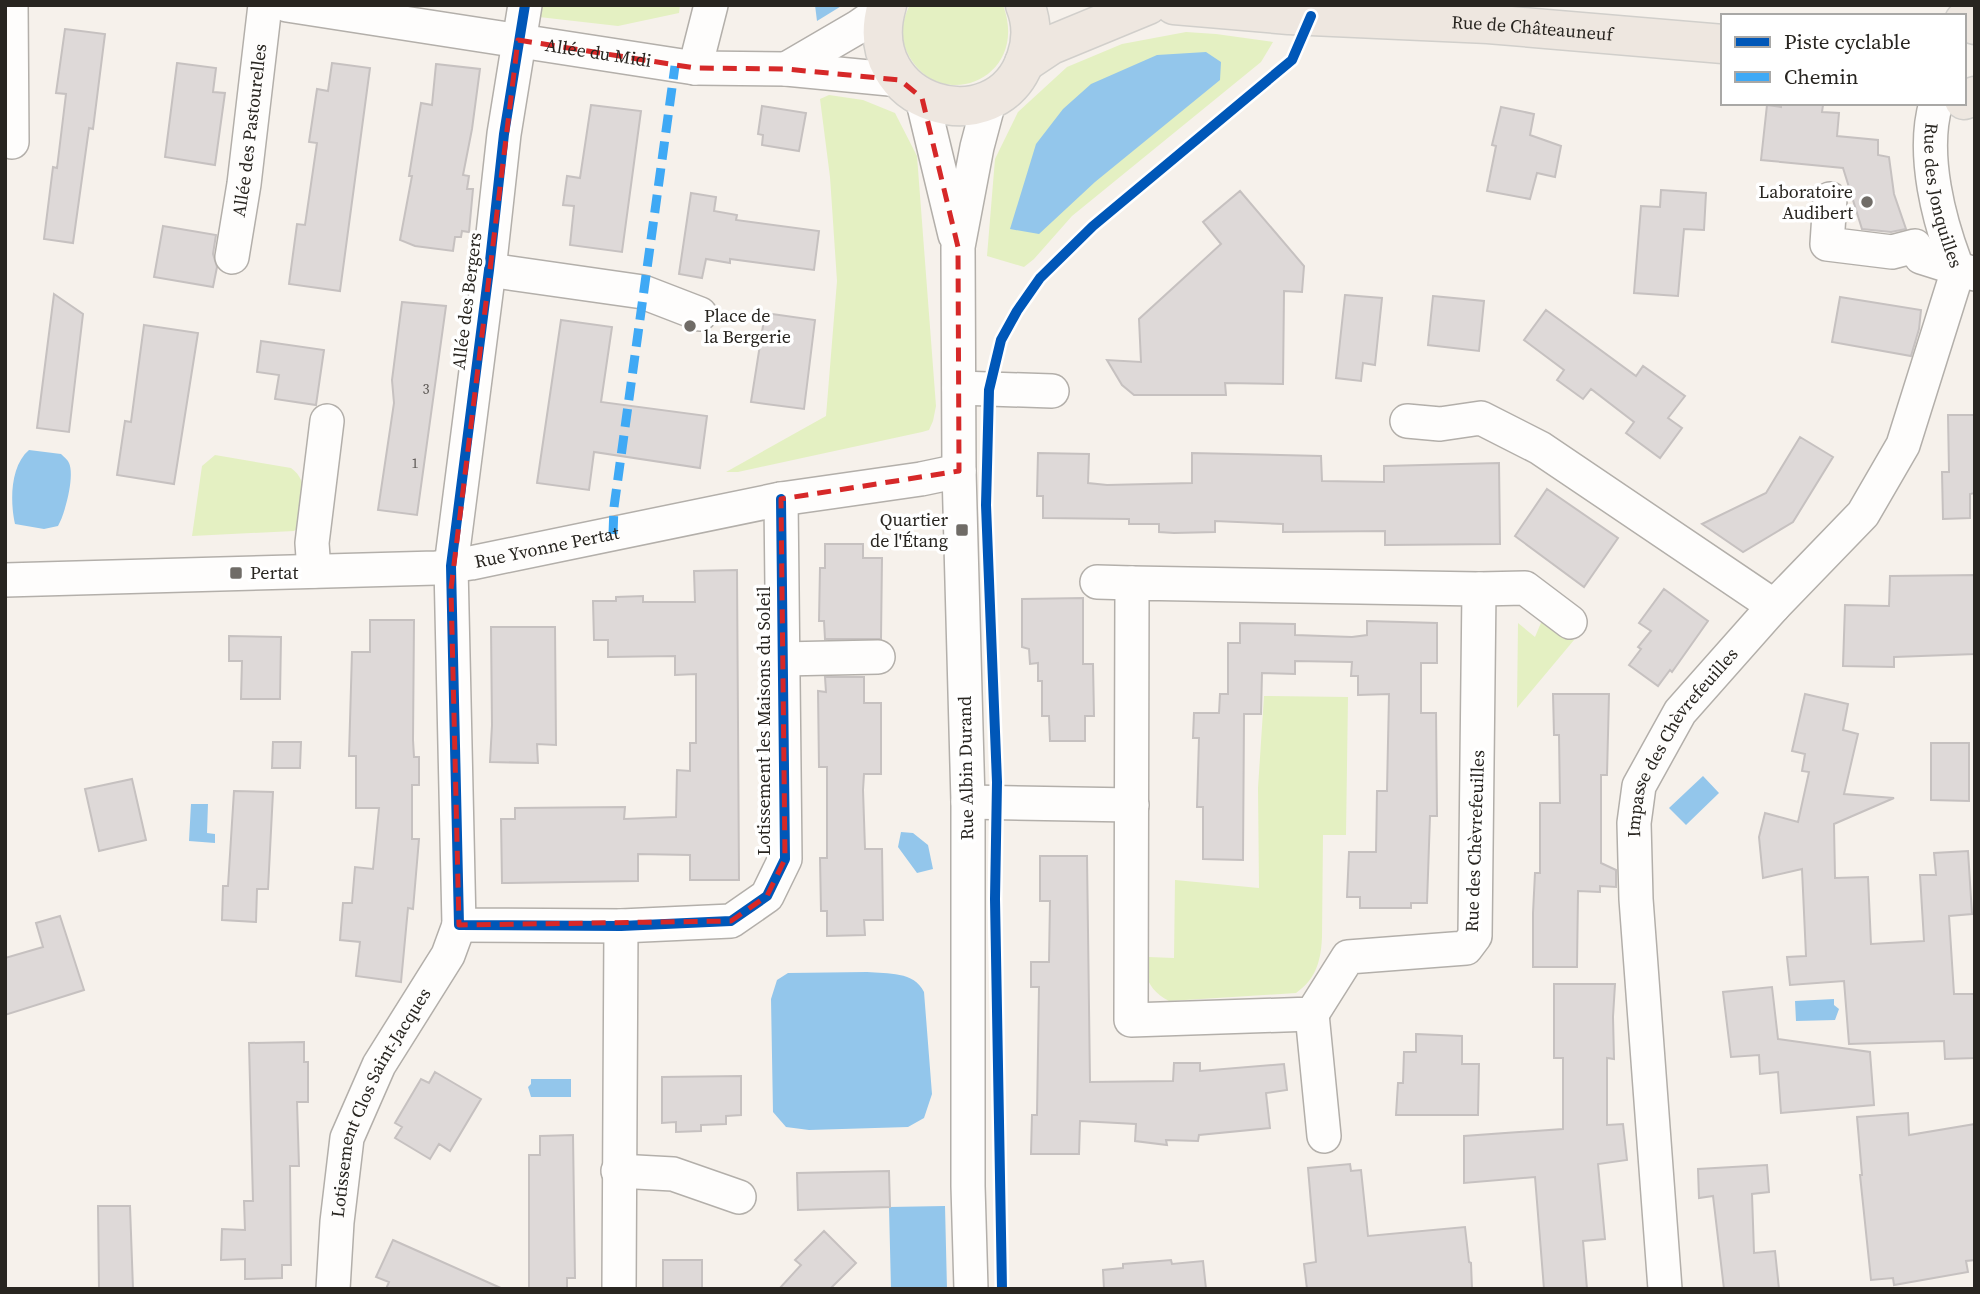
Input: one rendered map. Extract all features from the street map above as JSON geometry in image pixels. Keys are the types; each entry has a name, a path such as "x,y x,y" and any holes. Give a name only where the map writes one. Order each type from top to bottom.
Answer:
{"main road":[{"path":"1024,63 1030,45 1030,27 1025,5"},
{"path":"887,6 883,22 884,45 891,68 911,89 939,104 956,106 974,104 990,98 1004,89 1024,63 1051,45 1148,5"},
{"name":"Rue de Châteauneuf","path":"1174,5 1289,15 1488,24 1721,44"}],"street":[{"path":"11,5 12,142"},
{"name":"Allée des Pastourelles","path":"233,257 265,5"},
{"name":"Allée du Midi","path":"288,5 695,68 786,69 911,89"},
{"name":"Allée des Bergers","path":"451,566 504,134 525,5"},
{"path":"695,68 711,5"},
{"path":"786,69 858,27 887,6"},
{"name":"Rue Albin Durand","path":"911,89 958,247"},
{"name":"Rue Albin Durand","path":"971,1289 968,1186 968,802 959,471 958,247 977,147 990,98"},
{"name":"Rue des Jonquilles","path":"1936,105 1929,152 1950,249 1966,272"},
{"path":"1830,199 1826,244 1892,252 1915,246 1920,257 1966,272"},
{"path":"489,270 643,292 700,314"},
{"name":"Impasse des Chèvrefeuilles","path":"1665,1289 1636,899 1634,823 1639,786 1680,712 1774,606 1863,514 1903,445 1966,272"},
{"path":"959,388 1052,391"},
{"path":"1407,421 1440,424 1480,418 1529,442 1774,606"},
{"path":"314,571 312,543 327,421"},
{"name":"Rue Yvonne Pertat","path":"5,580 451,566 781,499 959,471"},
{"name":"Lotissement les Maisons du Soleil","path":"459,925 621,926 731,921 767,896 785,859 781,499"},
{"path":"451,566 459,925"},
{"path":"1097,582 1525,588 1570,622"},
{"path":"1132,583 1131,1020 1312,1014 1324,1136"},
{"name":"Rue des Chèvrefeuilles","path":"1312,1014 1348,957 1466,947 1475,936 1479,589"},
{"path":"782,659 878,657"},
{"path":"968,802 1132,805"},
{"name":"Lotissement Clos Saint-Jacques","path":"333,1289 337,1222 347,1138 379,1065 448,955 459,925"},
{"path":"619,1289 621,926"},
{"path":"618,1171 673,1174 739,1197"}],"highlighted area":[{"path":"518,40 695,68 786,69 900,80 922,98 958,247 959,471 781,499 785,859 767,896 731,921 459,925 451,589"}],"green space":[{"path":"539,5 680,5 679,13 618,26 539,17"},
{"path":"910,5 1003,5 1008,31 1004,53 993,70 977,81 958,85 939,82 921,71 907,52 902,28"},
{"path":"1186,32 1273,42 1261,62 1072,216 1024,267 987,256 995,159 1018,112 1067,67 1122,44"},
{"path":"829,95 863,100 895,113 917,156 936,406 933,421 929,430 922,432 738,472 726,472 826,416 837,281 830,177 820,99"},
{"path":"215,455 291,468 303,487 299,527 294,531 192,536 202,466"},
{"path":"1543,618 1574,640 1517,708 1518,623 1535,637"},
{"path":"1264,696 1348,697 1346,835 1323,835 1322,937 1319,962 1308,982 1296,993 1169,1001 1153,989 1144,971 1149,957 1174,958 1175,880 1259,888 1258,788"}],"water":[{"path":"815,5 843,5 817,21"},
{"path":"1206,52 1221,62 1220,80 1095,182 1039,234 1010,229 1036,144 1063,109 1091,84 1157,55"},
{"path":"29,450 61,454 69,463 71,477 68,495 58,526 44,529 15,524 13,485 18,465"},
{"path":"1703,776 1719,793 1686,825 1669,808"},
{"path":"191,804 208,804 207,833 215,834 215,843 189,841"},
{"path":"901,832 913,833 928,845 933,869 917,873 898,847"},
{"path":"867,972 907,977 920,985 924,992 932,1094 924,1118 908,1127 809,1130 786,1127 773,1112 771,999 777,980 788,973"},
{"path":"1834,999 1834,1005 1839,1009 1835,1020 1796,1021 1795,1001"},
{"path":"531,1079 571,1079 571,1097 531,1097 528,1087"},
{"path":"945,1206 947,1289 891,1289 889,1207"}],"building":[{"path":"65,29 105,34 93,129 89,128 73,243 44,239 53,167 57,168 66,94 56,93"},
{"path":"177,63 216,68 213,92 225,93 215,165 165,157"},
{"path":"332,63 370,68 340,291 289,284 297,224 305,225 317,143 309,142 317,89 328,91"},
{"path":"436,64 480,69 463,175 469,176 467,189 473,189 469,232 462,231 461,237 455,237 453,251 415,246 400,240 412,176 409,176 421,103 432,105"},
{"path":"591,105 641,111 622,252 570,245 574,206 563,205 567,176 580,178"},
{"path":"1767,105 1823,105 1822,112 1839,113 1837,136 1878,140 1878,155 1889,157 1894,194 1906,229 1891,232 1862,229 1843,168 1761,160"},
{"path":"762,106 806,113 799,151 762,145 763,135 758,134"},
{"path":"1501,107 1534,114 1530,135 1561,146 1555,177 1537,173 1530,199 1487,191 1496,146 1492,145"},
{"path":"1661,190 1706,193 1704,230 1684,229 1678,296 1634,293 1641,206 1660,207"},
{"path":"1240,191 1304,266 1302,292 1284,291 1283,384 1225,383 1226,395 1134,395 1122,385 1107,360 1141,362 1139,319 1221,244 1203,222"},
{"path":"691,193 716,197 714,211 737,215 736,220 819,231 814,270 730,259 730,263 706,259 702,278 679,274"},
{"path":"163,226 216,235 213,254 217,267 213,287 154,277"},
{"path":"54,294 83,314 69,432 37,428"},
{"path":"1345,295 1382,298 1375,365 1363,363 1361,381 1336,378"},
{"path":"1433,296 1484,301 1479,351 1428,345"},
{"path":"1840,297 1921,310 1911,356 1832,342"},
{"path":"402,302 446,306 417,515 378,510 394,403 392,380"},
{"path":"1546,310 1636,376 1643,366 1685,396 1668,418 1682,428 1660,458 1626,433 1634,422 1591,389 1583,399 1557,380 1564,370 1524,340"},
{"path":"765,313 815,320 804,409 751,402"},
{"path":"561,320 612,327 601,402 707,416 700,468 594,452 589,490 537,483"},
{"path":"144,325 198,333 174,484 117,475 125,421 131,422"},
{"path":"261,341 324,350 316,405 275,399 279,375 257,372"},
{"path":"1948,415 1975,415 1975,493 1970,494 1970,518 1943,519 1942,472 1949,472"},
{"path":"1800,437 1833,457 1793,522 1743,552 1702,524 1766,493"},
{"path":"1038,453 1089,454 1088,483 1107,485 1192,483 1192,453 1321,456 1322,481 1384,482 1384,466 1499,463 1500,544 1385,545 1385,531 1283,532 1283,524 1215,521 1215,532 1174,533 1159,532 1159,524 1129,524 1129,519 1043,518 1043,496 1037,496"},
{"path":"1547,489 1618,538 1584,587 1515,536"},
{"path":"825,544 863,544 863,558 882,558 881,639 825,639 824,621 819,621 820,568 825,568"},
{"path":"737,570 739,880 690,880 690,855 638,854 638,881 502,883 501,819 515,819 515,808 625,807 624,819 676,817 677,770 690,771 690,743 696,743 696,674 675,675 675,656 608,657 608,640 594,640 593,601 616,601 616,597 643,596 643,602 695,602 694,571"},
{"path":"1975,575 1975,654 1894,657 1894,667 1843,666 1845,605 1889,606 1890,576"},
{"path":"1664,589 1708,621 1672,672 1670,670 1658,686 1629,665 1641,649 1638,647 1651,631 1639,623"},
{"path":"1083,598 1083,664 1093,664 1094,716 1085,716 1085,741 1050,741 1049,716 1042,716 1042,681 1038,681 1038,663 1030,664 1029,649 1022,647 1022,599"},
{"path":"370,620 414,620 413,740 414,757 419,757 419,785 412,785 412,839 419,839 413,909 408,908 401,982 356,976 360,942 340,940 343,903 352,903 355,867 373,869 379,808 356,808 356,756 349,756 352,652 370,652"},
{"path":"1367,621 1437,623 1437,663 1421,663 1421,713 1436,713 1437,816 1430,816 1427,903 1411,903 1411,908 1360,908 1360,897 1347,897 1349,852 1376,852 1377,791 1387,791 1389,694 1358,695 1358,676 1351,676 1352,662 1295,661 1295,674 1262,673 1261,714 1244,714 1243,860 1203,859 1203,807 1197,807 1199,738 1193,738 1194,713 1219,713 1220,694 1228,694 1228,643 1240,643 1240,623 1295,624 1295,635 1352,637 1367,635"},
{"path":"491,627 555,627 556,745 537,744 538,763 490,762"},
{"path":"229,636 281,637 280,699 241,699 242,661 229,661"},
{"path":"825,677 864,677 864,703 881,703 881,774 864,774 863,790 865,849 882,849 883,920 864,920 865,935 827,936 827,911 821,911 820,858 827,858 827,767 819,767 818,691 826,692"},
{"path":"1553,694 1609,694 1607,775 1601,775 1601,863 1616,870 1616,887 1600,886 1600,892 1578,891 1577,967 1533,967 1535,873 1540,873 1540,803 1560,803 1559,735 1554,735"},
{"path":"1805,694 1848,704 1843,730 1858,734 1844,794 1894,798 1834,824 1835,878 1868,877 1871,944 1924,941 1920,875 1936,875 1934,853 1968,851 1972,914 1949,916 1954,994 1975,994 1975,1058 1945,1059 1944,1041 1849,1044 1844,981 1790,985 1787,957 1806,956 1802,869 1763,878 1759,837 1765,813 1798,822 1809,772 1802,771 1805,754 1792,751"},
{"path":"273,742 301,742 300,768 272,768"},
{"path":"1931,743 1969,743 1969,801 1931,800"},
{"path":"132,779 146,840 99,851 85,789"},
{"path":"234,791 273,792 268,889 257,889 256,922 222,920 223,886 228,886"},
{"path":"1040,856 1087,856 1090,1082 1173,1081 1174,1063 1200,1063 1200,1071 1284,1064 1287,1090 1266,1093 1270,1128 1199,1135 1198,1141 1166,1140 1167,1145 1135,1141 1136,1124 1080,1121 1079,1154 1031,1154 1032,1115 1037,1115 1039,987 1031,987 1031,962 1049,962 1050,901 1040,901"},
{"path":"60,916 84,990 5,1015 5,958 43,947 36,923"},
{"path":"1554,984 1615,984 1614,1059 1607,1058 1607,1125 1623,1124 1627,1160 1598,1164 1605,1239 1583,1241 1587,1289 1544,1289 1535,1177 1464,1183 1464,1136 1563,1129 1563,1058 1554,1058"},
{"path":"1772,987 1778,1039 1870,1052 1874,1105 1781,1113 1778,1072 1760,1074 1759,1055 1731,1057 1723,992"},
{"path":"1416,1034 1462,1036 1462,1064 1479,1064 1478,1115 1396,1115 1398,1083 1403,1083 1404,1052 1416,1052"},
{"path":"304,1042 304,1062 308,1062 308,1102 297,1102 299,1166 290,1166 291,1265 282,1265 282,1278 245,1279 245,1259 221,1260 222,1229 245,1230 244,1201 253,1201 249,1043"},
{"path":"435,1072 481,1099 450,1151 439,1144 430,1159 395,1138 402,1127 395,1123 421,1079 429,1083"},
{"path":"741,1076 741,1115 726,1116 726,1124 701,1125 701,1131 676,1132 676,1122 662,1123 662,1077"},
{"path":"1908,1113 1909,1135 1975,1124 1975,1260 1966,1261 1968,1272 1894,1285 1893,1278 1871,1280 1857,1117"},
{"path":"573,1135 575,1278 567,1278 567,1289 529,1289 529,1155 540,1155 540,1136"},
{"path":"1350,1164 1351,1171 1361,1170 1368,1236 1465,1227 1472,1289 1307,1289 1304,1264 1316,1262 1308,1168"},
{"path":"1767,1165 1769,1192 1752,1194 1754,1253 1775,1251 1779,1289 1724,1289 1713,1196 1699,1198 1698,1169"},
{"path":"889,1171 890,1207 798,1210 797,1173"},
{"path":"98,1206 130,1206 133,1289 99,1289"},
{"path":"824,1231 856,1263 830,1289 779,1289 801,1265 795,1260"},
{"path":"393,1240 503,1289 386,1289 389,1282 376,1277"},
{"path":"663,1260 702,1260 702,1289 663,1289"},
{"path":"1171,1260 1172,1264 1203,1261 1206,1289 1104,1289 1103,1270 1123,1268 1123,1264"}],"marked path":[{"path":"613,534 614,507 675,66"}],"cycle path":[{"path":"525,5 504,134 451,566 459,925 621,926 731,921 767,896 785,859 781,499"},
{"path":"1002,1289 995,899 997,782 986,505 989,390 1001,340 1040,278 1093,226 1292,60 1311,16"}],"place":[{"name":"Laboratoire Audibert","path":"1867,202"},
{"name":"Place de la Bergerie","path":"690,326"},
{"name":"Quartier de l'Étang","path":"962,530"},
{"name":"Pertat","path":"236,573"}]}
